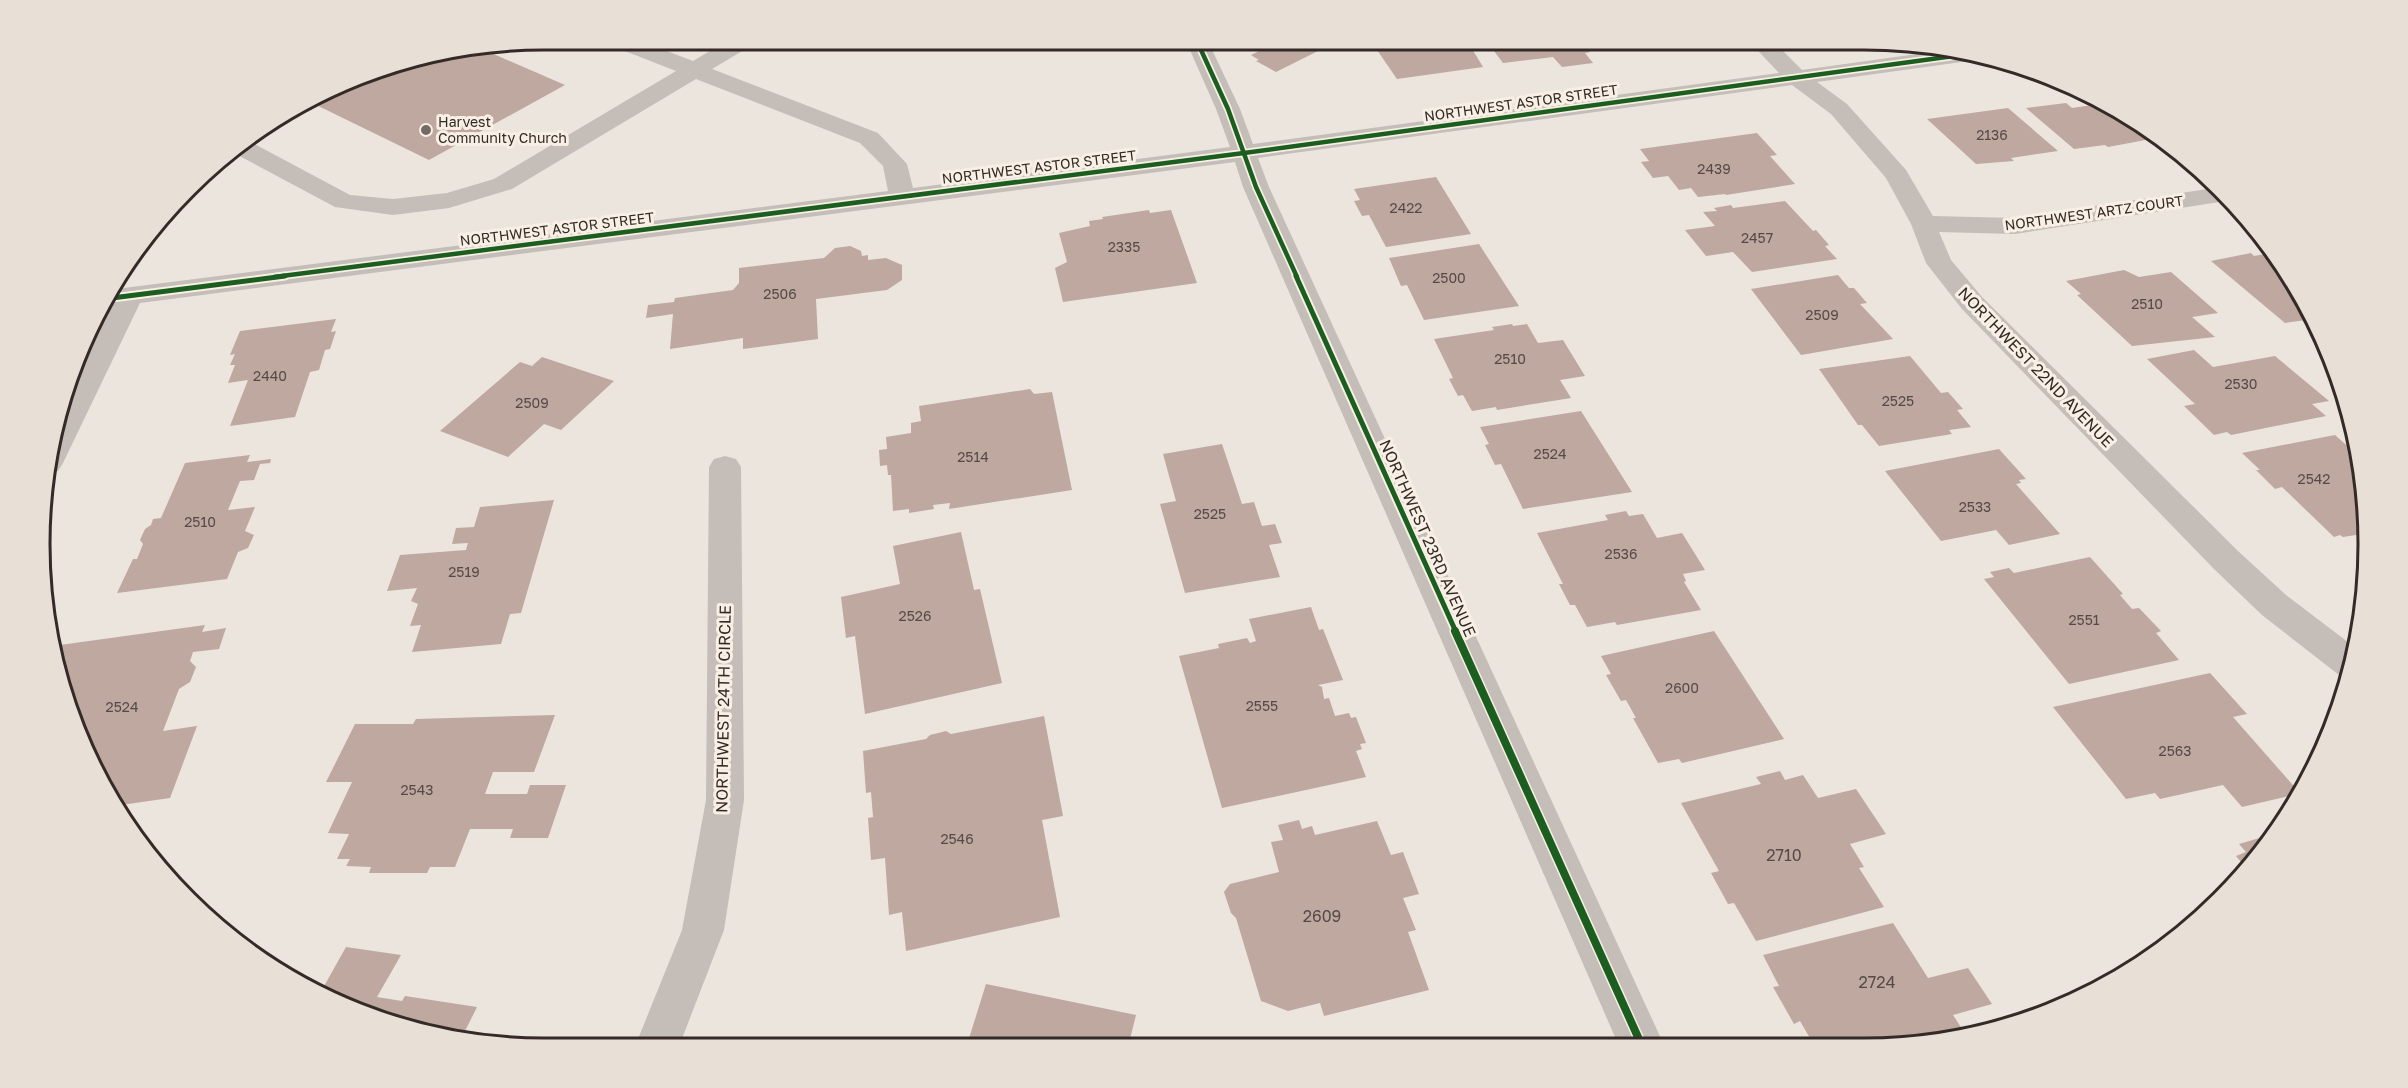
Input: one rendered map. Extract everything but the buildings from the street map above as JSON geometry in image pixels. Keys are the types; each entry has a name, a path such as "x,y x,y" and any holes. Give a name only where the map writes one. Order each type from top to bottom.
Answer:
{"street":[{"path":"644,50 869,138 895,164 902,197"},
{"path":"246,150 344,202 393,207 449,200 503,184 727,50"},
{"name":"NORTHWEST 23RD AVENUE","path":"1201,50 1217,82 1256,187 1638,1038"},
{"name":"NORTHWEST 22ND AVENUE","path":"1769,50 1796,77 1839,109 1897,175 1924,224 1939,263 1972,303 2226,560 2274,605 2345,659"},
{"name":"NORTHWEST ASTOR STREET","path":"117,297 1244,153 1947,57"},
{"name":"NORTHWEST ARTZ COURT","path":"1924,224 2015,226 2216,196"},
{"path":"65,420 117,297"},
{"name":"NORTHWEST 24TH CIRCLE","path":"660,1038 702,930 725,800 725,467"}],"cycle path":[{"path":"1201,50 1228,109 1256,187 1638,1038"},
{"path":"116,297 1244,153 1947,57"}],"place":[{"name":"Harvest Community Church","path":"426,130"}]}
